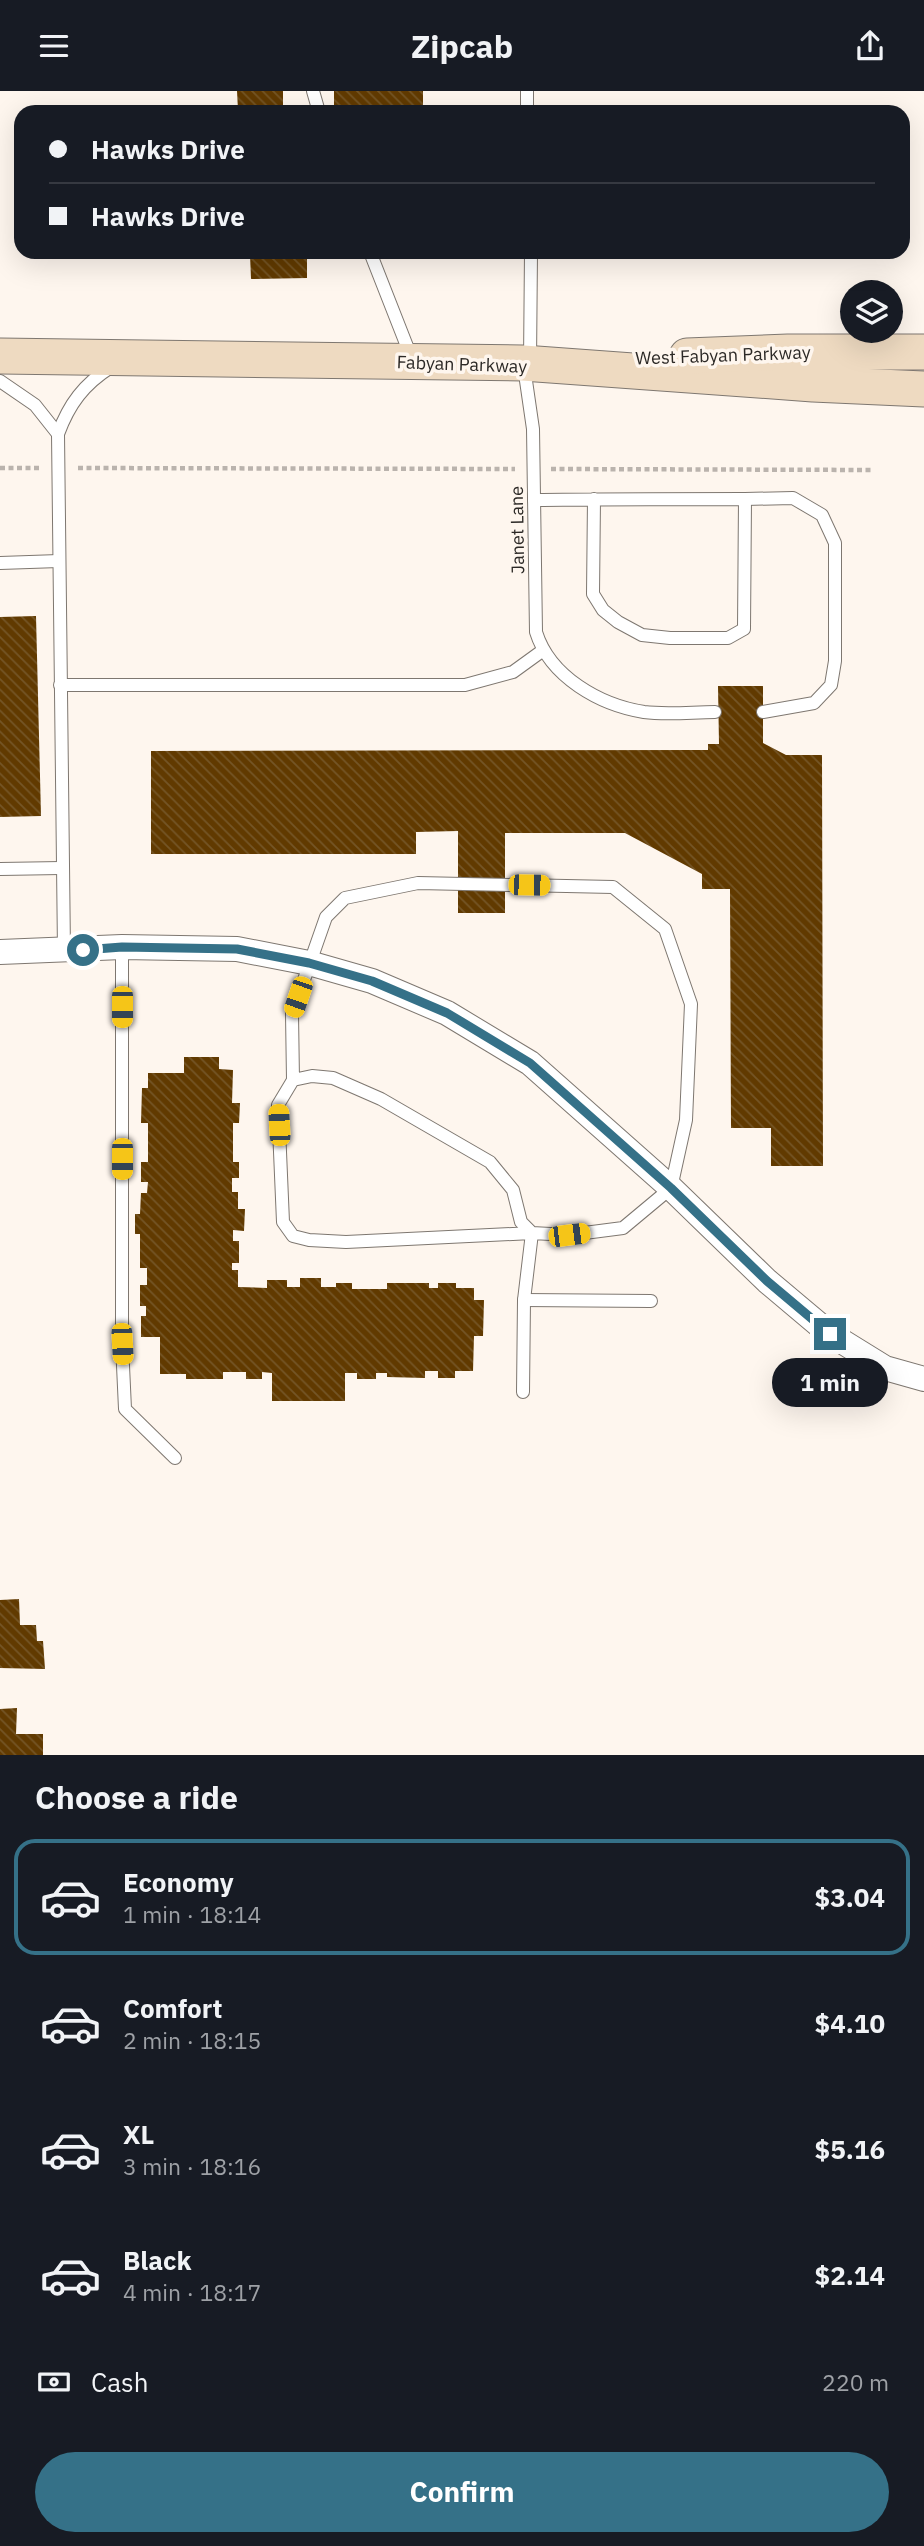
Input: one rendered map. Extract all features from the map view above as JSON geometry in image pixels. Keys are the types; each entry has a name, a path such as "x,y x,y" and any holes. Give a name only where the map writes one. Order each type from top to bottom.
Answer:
{"main road":[{"name":"West Fabyan Parkway","path":"528,364 788,352 924,352"},
{"name":"Fabyan Parkway","path":"0,356 528,364 924,389"}],"street":[{"path":"0,952 122,947 237,949 309,963 372,981 447,1013 530,1063 671,1188 767,1281 830,1334 885,1368 924,1379"}],"lane":[{"path":"373,259 413,362"},
{"name":"Janet Lane","path":"531,259 528,364 533,429 536,632 542,651"},
{"path":"64,951 58,434 65,414 76,396 93,379 127,357"},
{"path":"0,381 35,405 58,434"},
{"path":"534,500 793,498 822,515 835,543 835,661 831,685 814,703 763,712"},
{"path":"594,499 593,594 603,610 618,622 642,635 670,638 728,638 744,629 745,499"},
{"path":"0,563 60,561"},
{"path":"60,685 465,685 513,671 542,651 573,683 607,702 646,712 715,712"},
{"path":"0,869 61,867"},
{"path":"418,883 613,887 665,929 691,1004 686,1120 671,1188 623,1228 569,1235 532,1233 346,1241 309,1240 293,1236 284,1222 278,1105 293,1080 292,1014 309,963 326,917 345,898 418,883"},
{"path":"122,947 122,1344 125,1409 175,1458"},
{"path":"293,1080 312,1076 333,1078 382,1099 490,1162 513,1190 521,1222 532,1233"},
{"path":"523,1392 524,1300 532,1233"},
{"path":"524,1300 651,1301"}],"path":[{"path":"0,468 46,468"},
{"path":"78,468 514,469"},
{"path":"546,469 874,470"}],"building":[{"path":"237,91 283,91 283,105 238,105"},
{"path":"334,91 423,91 423,105 334,105"},
{"path":"250,259 307,259 307,278 251,279"},
{"path":"36,616 41,816 0,817 0,617"},
{"path":"718,686 763,686 763,743 786,755 822,755 823,1166 771,1166 771,1128 731,1128 730,889 702,889 702,874 625,833 505,833 505,913 458,913 458,831 416,832 416,854 151,854 151,751 708,750 708,744 719,744"},
{"path":"184,1057 219,1057 219,1069 233,1070 232,1103 240,1103 239,1123 233,1123 233,1162 239,1162 239,1178 232,1178 232,1192 238,1192 238,1209 245,1209 244,1231 233,1230 233,1241 239,1241 239,1263 232,1263 232,1270 238,1270 238,1287 267,1288 267,1280 287,1280 287,1287 300,1287 300,1278 321,1278 321,1287 352,1283 352,1289 387,1289 387,1283 429,1283 429,1288 438,1288 438,1283 456,1283 456,1288 474,1288 474,1300 484,1300 483,1336 474,1336 473,1371 455,1371 455,1378 438,1378 438,1371 425,1371 425,1378 387,1377 387,1373 376,1373 376,1379 357,1379 357,1373 345,1373 345,1401 272,1401 272,1373 262,1372 262,1379 246,1379 246,1372 223,1372 223,1379 186,1379 186,1374 160,1374 160,1337 141,1337 141,1316 146,1316 146,1306 140,1306 140,1285 147,1285 147,1268 140,1268 140,1234 135,1234 135,1214 140,1214 141,1193 147,1193 148,1182 141,1182 141,1162 148,1162 148,1123 141,1123 142,1088 148,1088 148,1073 184,1073"},
{"path":"19,1599 20,1625 36,1625 37,1641 43,1641 45,1669 0,1668 0,1600"},
{"path":"17,1708 16,1734 43,1734 43,1755 0,1755 0,1709"}],"route":[{"path":"83,950 122,947 237,949 309,963 372,981 447,1013 530,1063 671,1188 767,1281 830,1334"}]}
